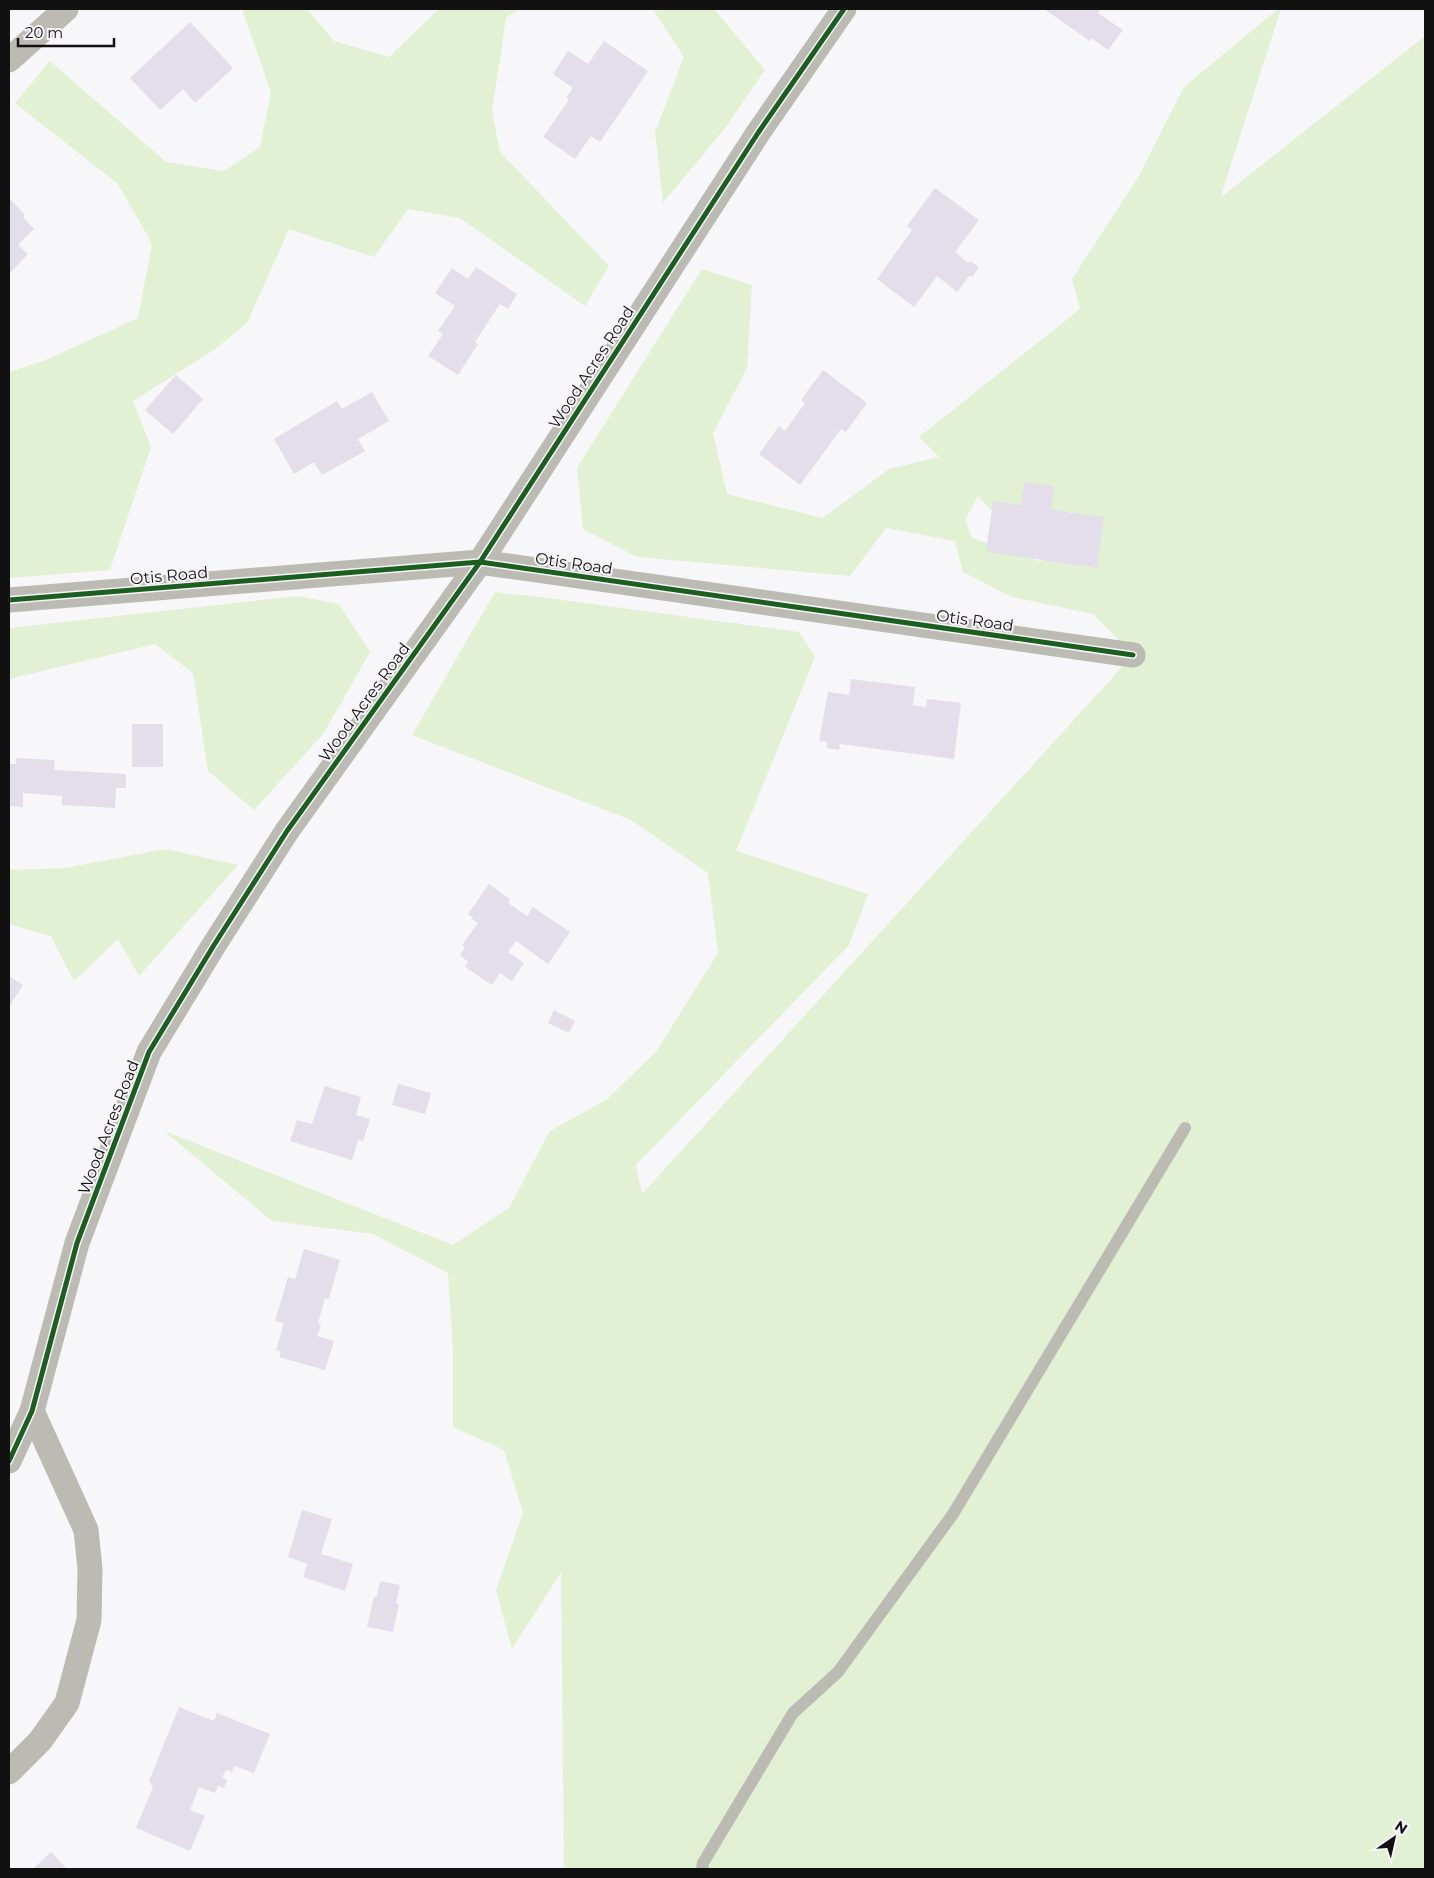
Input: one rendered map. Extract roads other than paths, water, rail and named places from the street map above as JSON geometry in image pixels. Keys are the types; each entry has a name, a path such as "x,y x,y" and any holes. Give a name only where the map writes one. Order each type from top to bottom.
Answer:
{"street":[{"path":"9,60 66,9"},
{"name":"Wood Acres Road","path":"9,1461 32,1411 77,1243 149,1052 214,945 287,831 480,562 758,133 844,9"},
{"name":"Otis Road","path":"9,600 480,562 1133,655"},
{"path":"9,1772 40,1741 67,1702 89,1620 90,1569 86,1530 32,1411"}],"lane":[{"path":"702,1869 703,1863 793,1713 838,1672 953,1514 1185,1128"}]}
